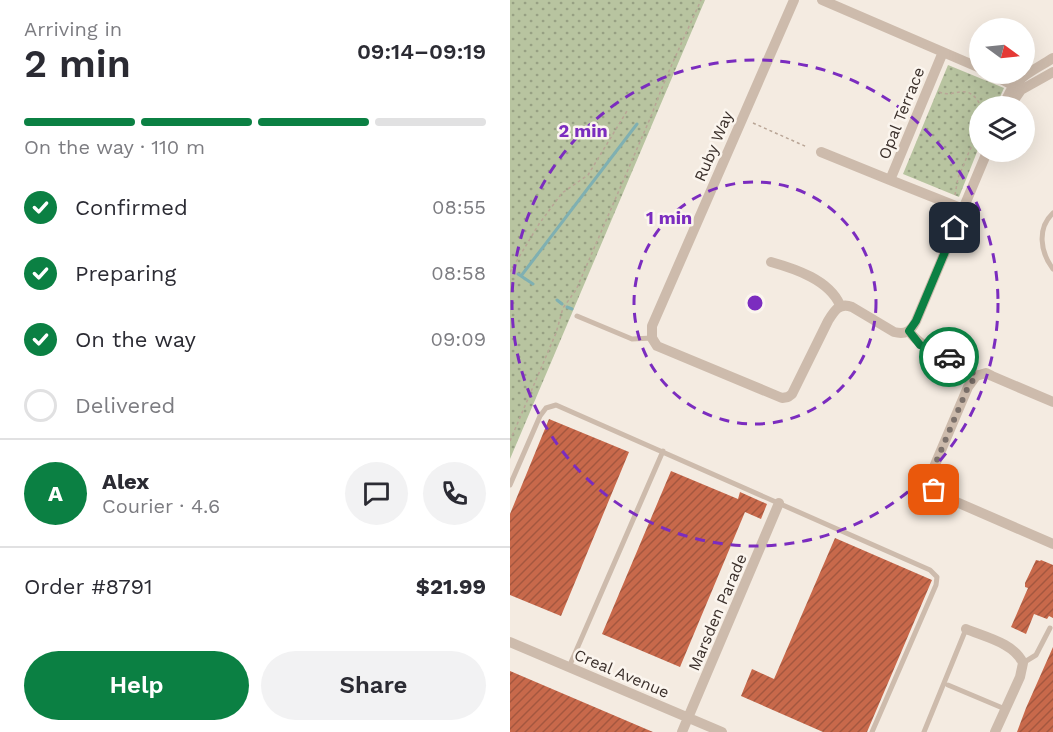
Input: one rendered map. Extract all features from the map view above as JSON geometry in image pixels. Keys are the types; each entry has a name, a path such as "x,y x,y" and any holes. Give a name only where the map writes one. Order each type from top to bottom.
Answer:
{"street":[{"name":"Ruby Way","path":"652,338 651,330 654,321 794,0"},
{"path":"822,0 969,63"},
{"name":"Opal Terrace","path":"943,52 890,180 963,209"},
{"path":"1014,96 1022,76 1053,59"},
{"path":"1011,96 1017,87 1053,72"},
{"path":"1011,84 1017,87"},
{"path":"821,152 890,180"},
{"path":"652,338 661,348 782,398 792,394 828,321 840,306 852,307 894,332 901,334 909,331 916,321 983,162"},
{"path":"771,262 794,270 824,285 835,295 840,306"},
{"path":"909,331 920,345 959,362 976,376"},
{"path":"1053,402 992,375 976,376 968,387 930,477 934,490 945,497 1053,544"},
{"name":"Marsden Parade","path":"682,732 779,503"},
{"path":"966,629 1010,648 1018,654 1023,663 1020,677 995,732"},
{"name":"Creal Avenue","path":"510,642 722,732"}],"lane":[{"path":"1053,213 1044,223 1042,240 1046,258 1053,268"},
{"path":"578,316 632,339 652,338"},
{"path":"510,485 540,416 546,408 556,405 930,570 936,577 936,585 872,732"},
{"path":"569,667 663,451"},
{"path":"1023,663 1036,655 1050,628"},
{"path":"924,732 966,629"},
{"path":"948,685 1005,709"}],"path":[{"path":"510,441 556,333 563,308 576,290 652,114 659,90 674,63 701,0"},
{"path":"929,84 942,93 961,91 972,96"},
{"path":"510,272 539,224 562,193 588,175 627,111"},
{"path":"747,121 807,147"},
{"path":"954,199 958,178 969,152"}],"green space":[{"path":"510,0 705,0 510,459"},
{"path":"948,65 969,74 969,84 994,84 1004,88 1000,96 969,96 969,162 973,162 959,197 903,174"}],"building":[{"path":"549,419 629,452 561,616 510,595 510,514"},
{"path":"671,471 738,499 740,492 767,504 761,519 745,512 680,667 602,634"},
{"path":"835,538 932,580 867,732 823,732 741,696 752,669 774,679"},
{"path":"1036,560 1053,565 1053,618 1049,616 1047,619 1034,614 1026,634 1011,627 1028,588 1025,587 1025,583"},
{"path":"1053,647 1053,732 1017,732 1026,708"},
{"path":"510,671 653,732 510,732"}],"waterway":[{"path":"521,276 637,124"},
{"path":"518,274 533,284"},
{"path":"557,300 562,304"},
{"path":"567,307 572,309"}],"way so far":[{"path":"934,490 930,477 971,380 976,376 965,365 949,357"}],"route":[{"path":"949,357 920,345 909,331 916,321 955,228"}]}
